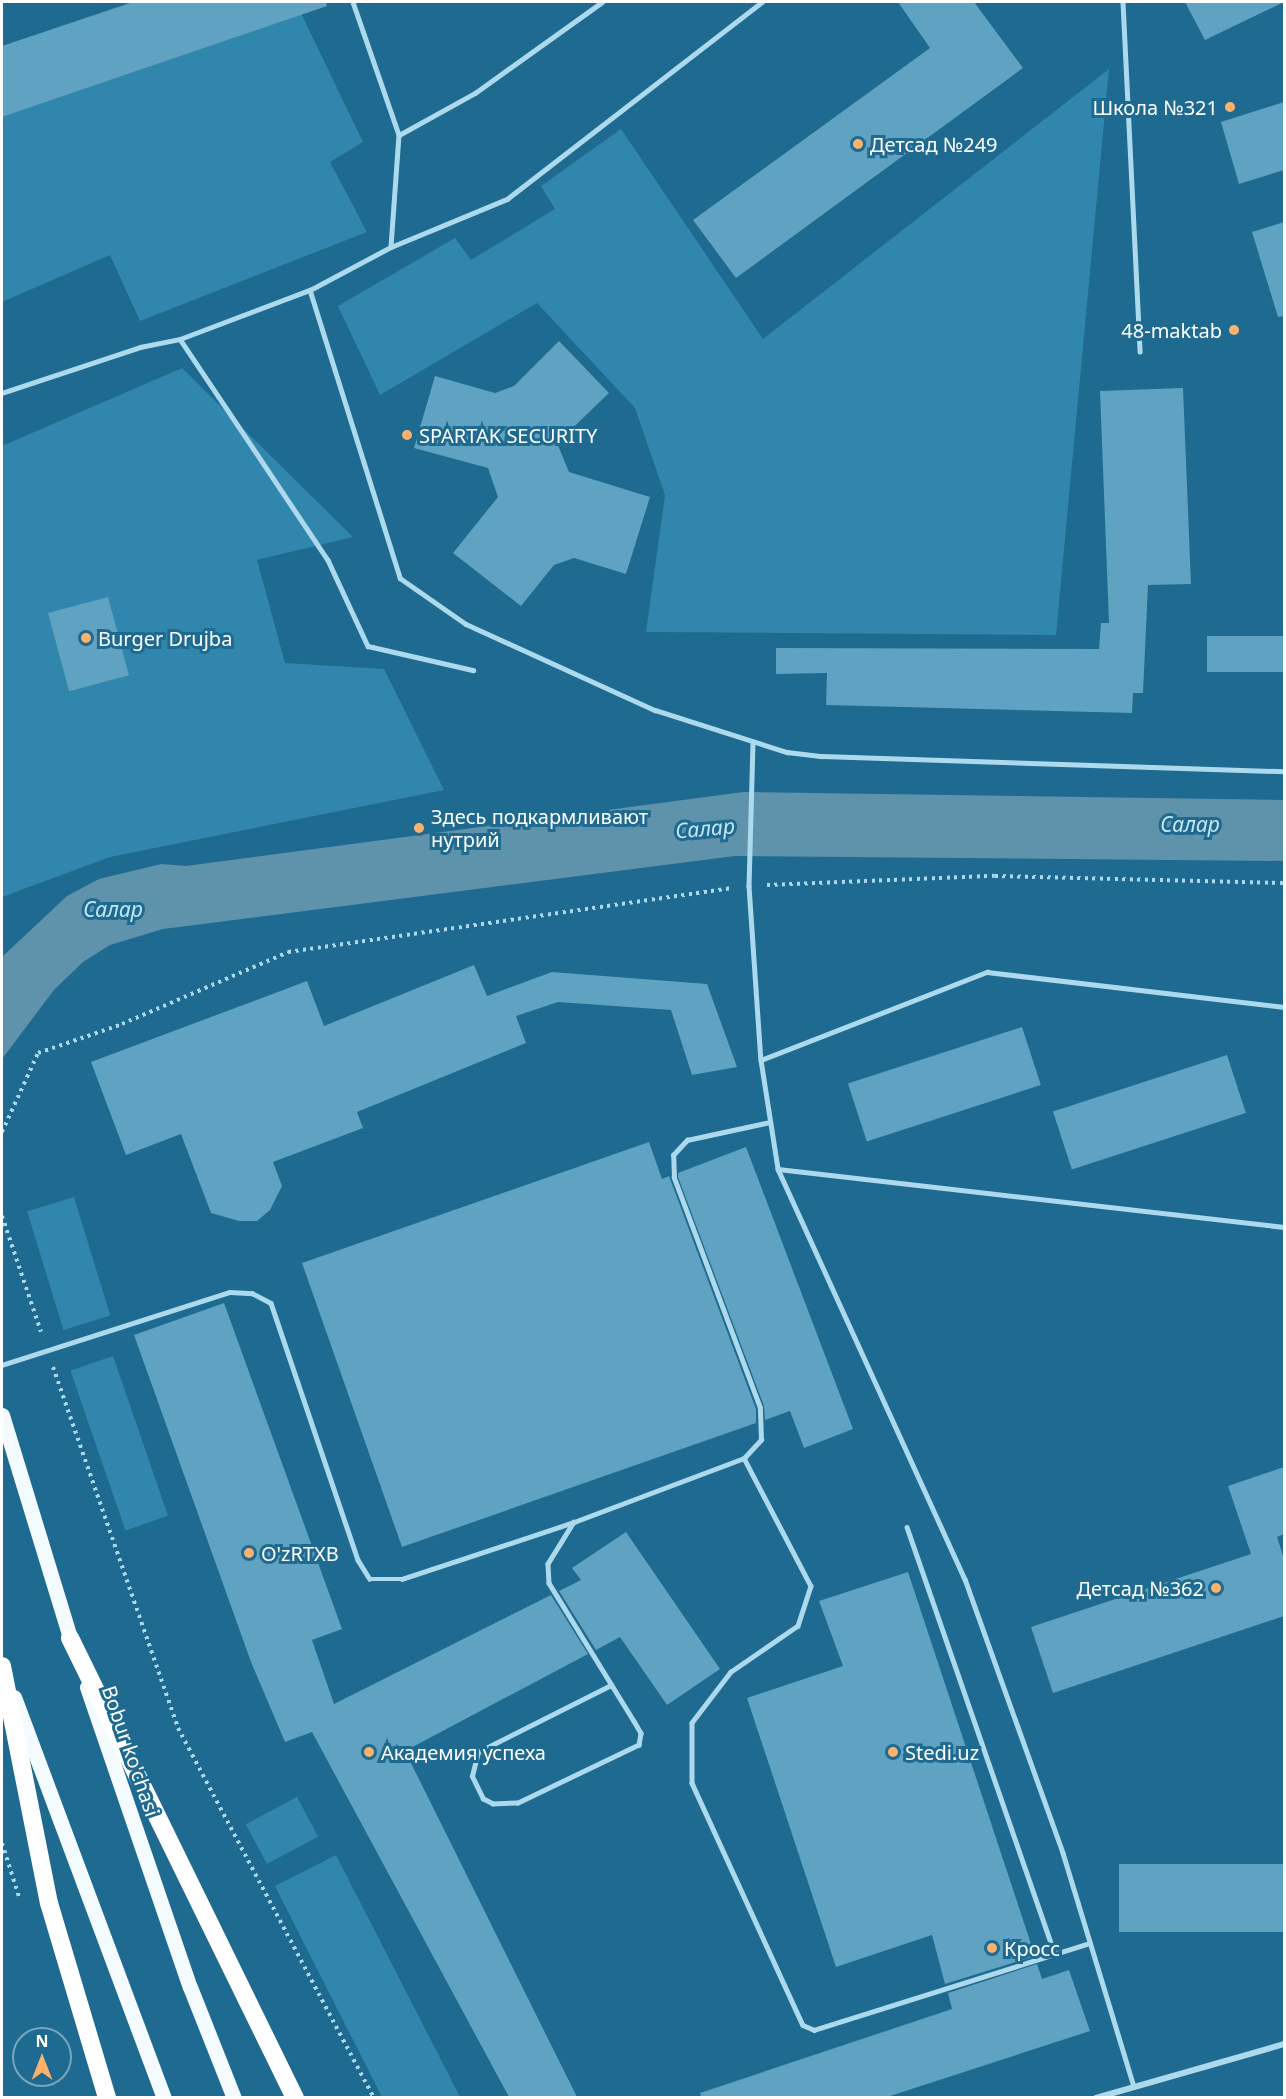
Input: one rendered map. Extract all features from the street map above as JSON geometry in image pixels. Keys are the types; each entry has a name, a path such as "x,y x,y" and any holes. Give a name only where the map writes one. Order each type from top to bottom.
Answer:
{"highway":[{"path":"70,1638 295,2097"},
{"path":"2,1664 49,1903 107,2097"}],"main road":[{"name":"Bobur ko'chasi","path":"2,1415 70,1638 190,1987 234,2097"},
{"path":"2,1664 164,2097"}],"street":[{"path":"1096,2097 1133,2084 1284,2044"}],"lane":[{"path":"354,2 399,135 391,247"},
{"path":"399,135 475,93 602,2"},
{"path":"2,393 140,348 180,339 310,290 391,247 507,199 762,2"},
{"path":"1123,2 1140,352"},
{"path":"310,290 400,578 466,624 655,710 753,743 822,756 1284,771"},
{"path":"180,339 328,560 368,646 473,670"},
{"path":"753,743 749,886 761,1060 778,1168 965,1579 1063,1853 1133,2084"},
{"path":"761,1060 987,972 1284,1008"},
{"path":"2,1365 48,1353 230,1292 252,1293 271,1303 358,1560 370,1579 402,1579 574,1522 744,1458 761,1440 760,1408 674,1178 673,1155 687,1140 770,1122"},
{"path":"778,1168 1284,1227"},
{"path":"744,1458 811,1586 798,1626 731,1672 692,1724 692,1783 803,2025 814,2030 1090,1943"},
{"path":"574,1522 548,1564 549,1583 641,1733 639,1745 518,1803 493,1804 483,1799 472,1776 478,1752 611,1685"},
{"path":"907,1527 1056,1954"}],"path":[{"path":"2,1132 38,1053 122,1024 288,952 749,886 995,876 1284,883"},
{"path":"2,1216 178,1728 374,2097"}],"shaded area":[{"path":"299,9 363,142 330,162 367,232 140,321 110,255 2,302 2,117 288,19"},
{"path":"1109,69 1056,635 646,632 665,495 635,408 537,303 380,395 338,306 455,238 471,260 555,209 541,186 621,129 763,339"},
{"path":"182,368 353,537 257,560 285,663 384,669 444,790 110,857 2,897 2,446"},
{"path":"74,1197 110,1316 63,1330 27,1211"},
{"path":"113,1356 168,1516 125,1530 70,1371"},
{"path":"297,1797 318,1837 267,1864 246,1824"},
{"path":"336,1855 460,2097 382,2097 275,1886"}],"water":[{"name":"Салар","path":"743,792 1284,800 1284,861 735,856 163,929 110,945 83,962 54,990 2,1059 2,957 67,896 99,879 161,864 186,866"}],"building":[{"path":"133,2 326,2 327,6 2,117 2,46"},
{"name":"Детсад №249","path":"898,2 974,2 1023,68 736,278 693,220 930,48"},
{"path":"1185,2 1284,2 1205,40"},
{"path":"1284,102 1284,170 1239,184 1221,122"},
{"path":"1284,222 1284,316 1278,317 1252,232"},
{"path":"559,341 609,393 557,443 569,472 650,497 626,574 574,558 554,565 521,606 453,553 498,497 488,468 414,448 435,376 495,393 514,386"},
{"path":"1183,388 1191,584 1148,585 1143,693 1133,693 1132,713 826,705 827,673 776,674 776,648 1099,649 1101,623 1109,623 1100,391"},
{"path":"108,597 129,675 69,691 48,613"},
{"path":"1207,636 1284,636 1284,672 1207,672"},
{"path":"474,965 487,996 552,972 707,984 737,1067 692,1075 671,1010 558,1002 516,1016 526,1043 357,1112 363,1128 273,1162 282,1186 270,1210 257,1221 239,1221 211,1213 181,1134 126,1155 91,1062 307,981 324,1026"},
{"path":"1022,1027 1041,1085 867,1142 848,1084"},
{"path":"1227,1055 1246,1113 1072,1170 1053,1112"},
{"path":"649,1142 662,1179 669,1176 756,1409 756,1423 402,1547 302,1263"},
{"path":"746,1147 853,1429 804,1448 790,1411 765,1420 764,1406 678,1177 678,1173"},
{"path":"224,1303 342,1629 312,1640 334,1704 551,1595 588,1654 405,1751 577,2097 509,2097 312,1732 285,1742 251,1662 134,1335"},
{"name":"Детсад №362","path":"1284,1467 1284,1534 1277,1537 1284,1559 1284,1616 1053,1693 1031,1627 1251,1554 1228,1486"},
{"path":"626,1532 720,1669 667,1705 620,1637 596,1650 559,1591 581,1580 572,1568"},
{"path":"908,1572 1035,1956 945,1984 932,1935 836,1967 747,1698 843,1666 819,1601"},
{"path":"1119,1864 1284,1864 1284,1932 1119,1932"},
{"path":"1037,1964 1042,1979 1069,1970 1090,2031 887,2097 701,2097 700,2093 952,2009 948,1993"}],"place":[{"name":"Школа №321","path":"1230,107"},
{"name":"Детсад №249","path":"858,144"},
{"name":"48-maktab","path":"1234,330"},
{"name":"SPARTAK SECURITY","path":"407,435"},
{"name":"Burger Drujba","path":"86,638"},
{"name":"Здесь подкармливают нутрий","path":"419,828"},
{"name":"O'zRTXB","path":"249,1553"},
{"name":"Детсад №362","path":"1216,1588"},
{"name":"Академия успеха","path":"369,1752"},
{"name":"Stedi.uz","path":"893,1752"},
{"name":"Кросс","path":"992,1948"}]}
